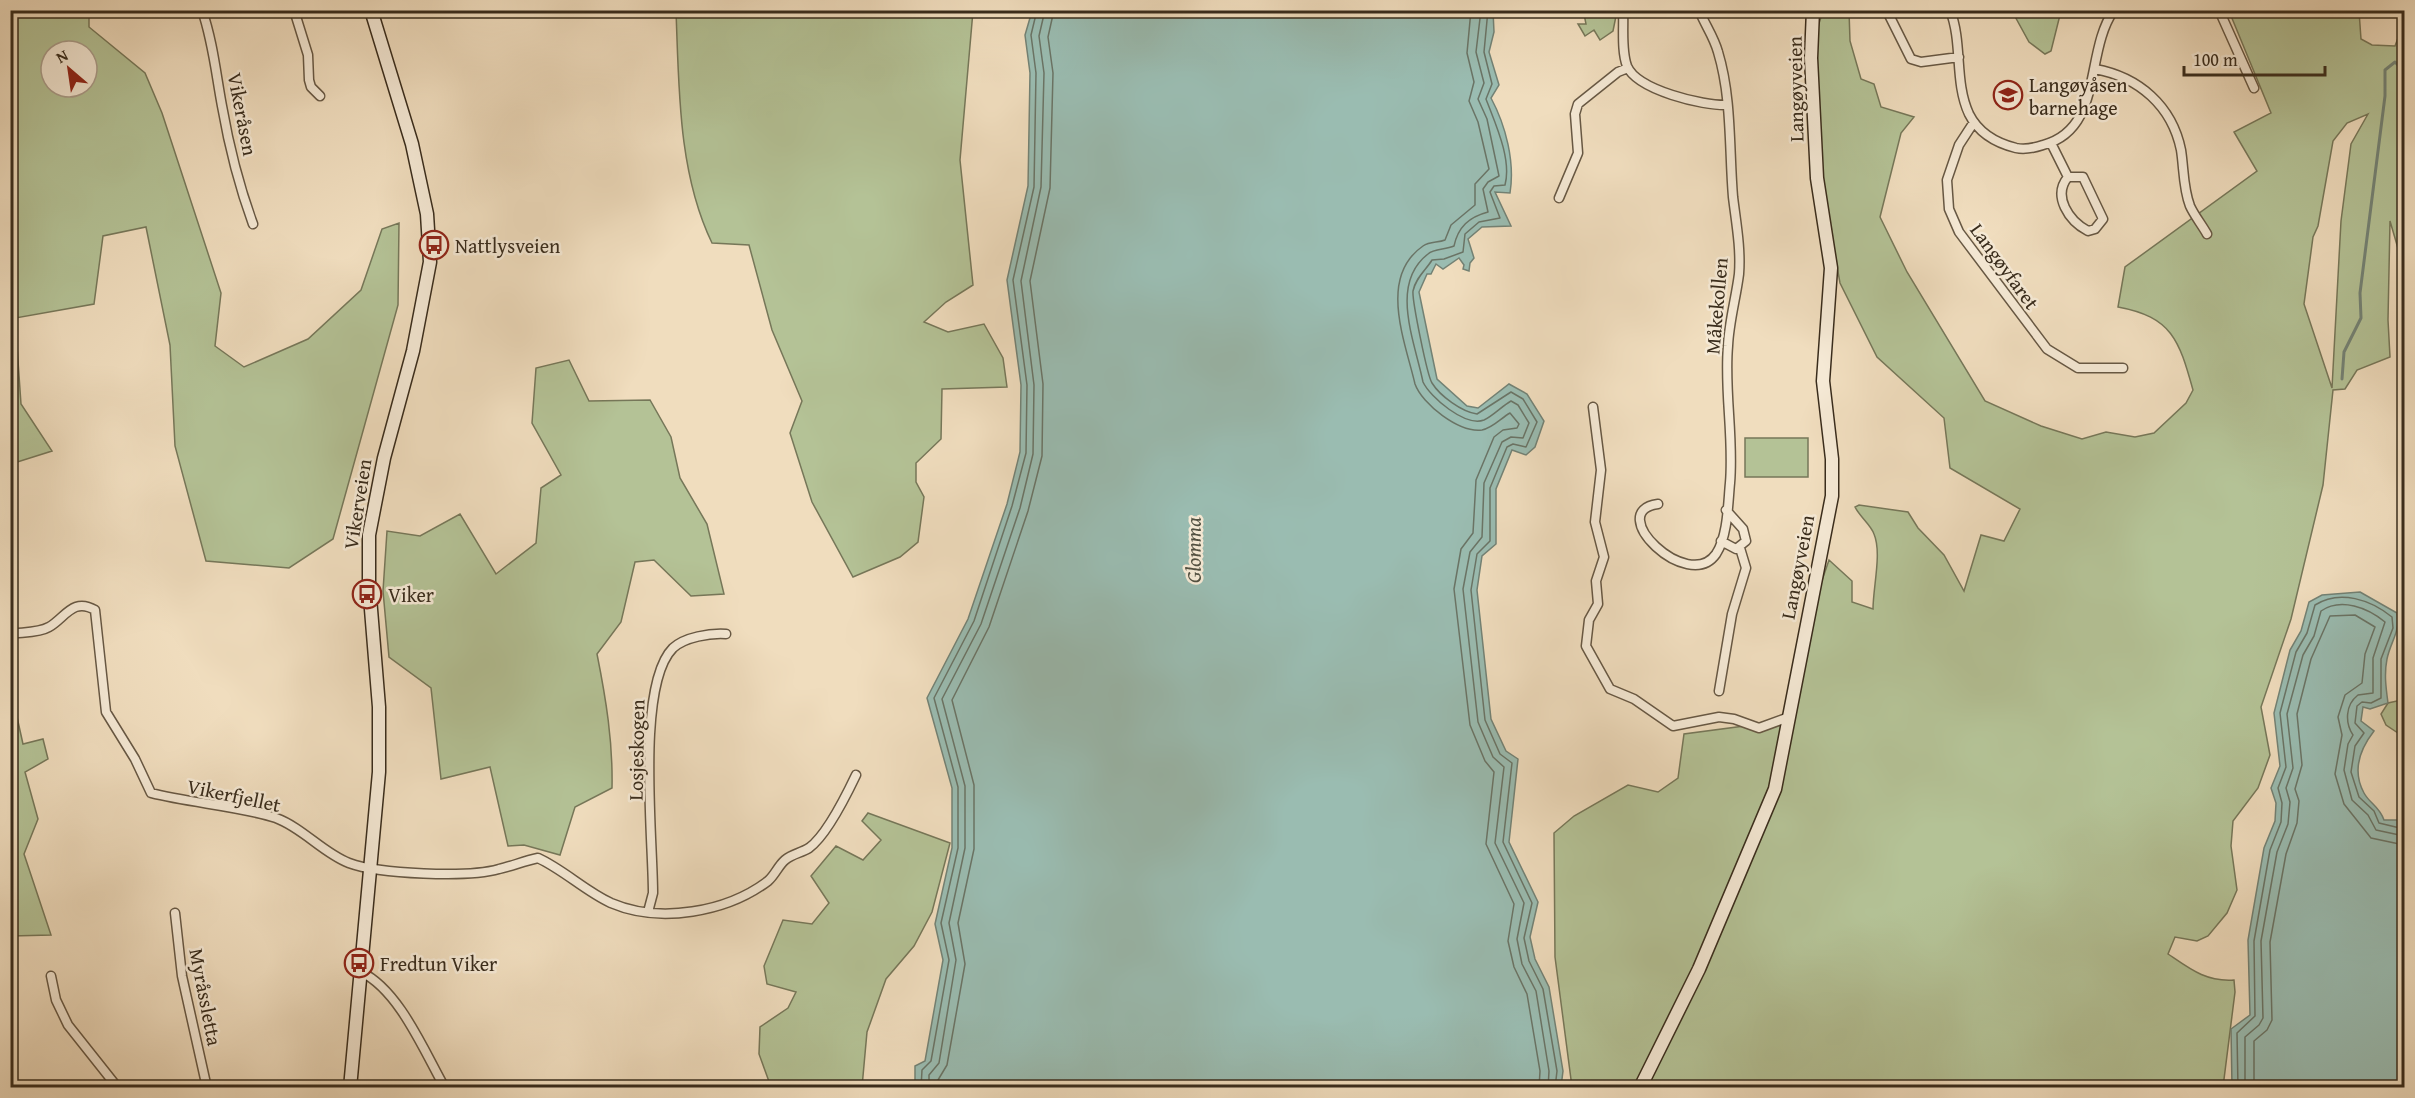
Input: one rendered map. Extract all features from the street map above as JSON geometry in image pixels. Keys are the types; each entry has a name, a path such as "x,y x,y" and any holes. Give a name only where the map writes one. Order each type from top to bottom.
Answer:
{"main road":[{"name":"Vikerveien","path":"350,1088 371,867 380,738 369,585 369,535 384,458 413,351 430,262 427,214 412,144 371,10"},
{"name":"Langøyveien","path":"1640,1088 1699,969 1768,809 1779,774 1832,496 1833,475 1823,381 1831,268 1817,178 1811,58 1814,25 1812,10"},
{"name":"Langøyveien","path":"1814,25 1821,10"}],"street":[{"name":"Vikeråsen","path":"202,10 215,58 222,107 244,199 253,224"},
{"path":"294,10 308,55 311,87 320,96"},
{"path":"1623,10 1628,68 1633,75 1679,99 1704,104 1727,105"},
{"name":"Måkekollen","path":"1658,504 1647,508 1641,519 1641,528 1647,540 1673,558 1688,565 1700,565 1712,559 1721,541 1731,465 1728,345 1739,272 1727,105 1718,48 1699,10"},
{"path":"1950,10 1964,97 1974,122 1992,138 2018,148 2051,143 2066,133 2078,119 2086,103 2102,33 2114,10"},
{"path":"2219,10 2254,88"},
{"path":"1889,15 1905,52 1911,59 1921,62 1959,57"},
{"path":"1560,198 1578,153 1575,114 1578,104 1618,72 1628,68"},
{"path":"2095,69 2113,72 2135,84 2159,103 2169,117 2181,152 2184,184 2190,206 2208,234"},
{"name":"Langøyfaret","path":"1974,122 1959,145 1947,180 1949,209 1959,232 2048,349 2078,368 2123,368"},
{"path":"2051,143 2068,177"},
{"path":"2068,177 2084,177 2088,183 2103,219 2095,229 2088,231 2079,226 2063,204 2060,196 2061,185 2068,177"},
{"path":"2404,240 2404,280"},
{"path":"1593,407 1600,470 1595,522 1604,557 1596,581 1598,604 1589,620 1586,641 1606,684 1615,692 1634,699 1673,726 1719,717 1734,719 1759,728 1789,717"},
{"path":"1721,541 1730,548 1740,548 1746,542 1746,533 1726,510"},
{"path":"1719,691 1732,614 1746,568 1740,548"},
{"name":"Vikerfjellet","path":"10,634 51,626 67,611 82,605 95,610 106,712 135,759 151,793 273,817 294,827 348,863 371,867 425,873 475,873 498,870 538,858 612,903 648,912 676,913 725,905 770,880 783,861 808,848 821,835 856,775"},
{"name":"Losjeskogen","path":"648,912 653,892 650,728 654,688 664,662 676,646 702,637 726,634"},
{"name":"Myråssletta","path":"175,913 182,976 207,1088"},
{"path":"361,972 373,977 388,992 445,1088"},
{"path":"51,976 56,1000 68,1025 118,1088"}],"green space":[{"path":"11,10 89,11 89,27 145,73 162,113 221,293 215,346 244,367 308,339 361,290 382,229 399,223 398,305 333,539 289,568 206,561 175,446 170,345 146,227 103,236 94,304 15,318 21,404 52,451 11,464"},
{"path":"676,11 973,11 960,160 973,285 946,302 924,322 948,332 984,324 1003,358 1007,387 942,389 941,439 916,463 916,482 924,497 918,542 900,557 853,577 812,502 790,433 802,401 772,330 749,245 712,243 692,188 682,129"},
{"path":"1617,11 1613,31 1600,40 1594,30 1585,36 1578,24 1586,24 1584,14 1586,12"},
{"path":"1823,11 1849,11 1850,41 1861,79 1874,84 1881,107 1914,117 1901,133 1880,217 1907,272 1985,401 2041,426 2082,439 2106,432 2135,437 2154,433 2186,403 2193,390 2177,344 2162,324 2136,311 2118,307 2125,267 2257,171 2234,132 2271,113 2229,11 2359,11 2361,39 2372,45 2395,46 2404,22 2404,269 2390,221 2388,320 2390,357 2357,370 2345,389 2333,390 2323,485 2291,619 2261,707 2270,755 2258,788 2233,821 2231,846 2237,890 2227,913 2208,936 2197,941 2175,937 2168,954 2207,977 2234,980 2235,992 2223,1087 1572,1087 1555,957 1554,833 1574,816 1628,785 1658,792 1678,778 1684,734 1767,723 1796,708 1818,592 1829,560 1852,581 1852,602 1873,609 1877,560 1876,542 1873,531 1855,507 1859,505 1908,512 1918,528 1944,555 1964,591 1981,535 2004,541 2020,509 1950,468 1944,418 1877,357 1840,283 1818,161 1815,36","holes":["2368,114 2351,144 2341,221 2332,388 2304,304 2313,237 2318,226 2333,141 2347,123"]},
{"path":"2012,11 2061,11 2051,51 2045,54 2029,42"},
{"path":"569,360 589,401 650,400 671,437 680,478 707,524 724,594 691,596 654,560 635,562 621,622 597,654 608,721 612,788 575,807 560,855 524,845 508,846 490,767 441,779 431,688 389,657 383,591 387,531 420,536 460,514 496,574 536,543 541,488 561,475 532,423 536,368"},
{"path":"1745,438 1808,438 1808,477 1745,477"},
{"path":"2404,679 2404,716 2401,735 2386,725 2381,714 2388,703 2402,700"},
{"path":"11,690 23,744 43,739 48,759 25,772 38,819 24,854 51,935 11,936"},
{"path":"868,813 950,843 932,912 914,946 886,979 867,1032 862,1087 771,1087 759,1054 760,1027 788,1008 796,992 767,984 764,966 783,920 812,924 829,903 811,876 836,846 863,860 881,840 862,821"}],"water":[{"name":"Glomma","path":"1032,11 1493,11 1494,32 1489,52 1499,85 1491,98 1505,132 1511,169 1510,193 1495,192 1511,226 1482,227 1468,239 1474,258 1470,263 1469,271 1463,269 1464,265 1459,258 1443,269 1436,264 1431,274 1427,274 1419,292 1437,379 1467,406 1478,408 1509,384 1527,394 1544,421 1535,447 1526,455 1512,450 1496,489 1496,544 1482,556 1477,590 1491,719 1506,751 1518,759 1509,842 1538,902 1530,937 1535,959 1549,987 1563,1071 1561,1087 915,1087 915,1066 925,1061 943,960 935,924 952,848 952,788 927,698 968,619 1007,504 1020,452 1021,385 1007,280 1028,186 1030,73 1025,35"},
{"path":"2360,592 2397,613 2398,620 2386,665 2388,703 2370,709 2363,707 2361,721 2374,731 2365,745 2358,768 2360,785 2364,793 2380,811 2384,820 2399,820 2404,825 2404,1087 2232,1087 2231,1029 2250,1015 2248,940 2264,848 2275,821 2276,803 2271,788 2280,766 2274,713 2290,650 2301,631 2309,602 2322,595"}],"waterway":[{"path":"2342,379 2344,352 2361,318 2360,293 2385,96 2385,70 2395,62 2398,65"}],"place":[{"name":"Langøyåsen barnehage","path":"2008,95"},
{"name":"Nattlysveien","path":"434,245"},
{"name":"Viker","path":"367,594"},
{"name":"Fredtun Viker","path":"359,963"}]}
